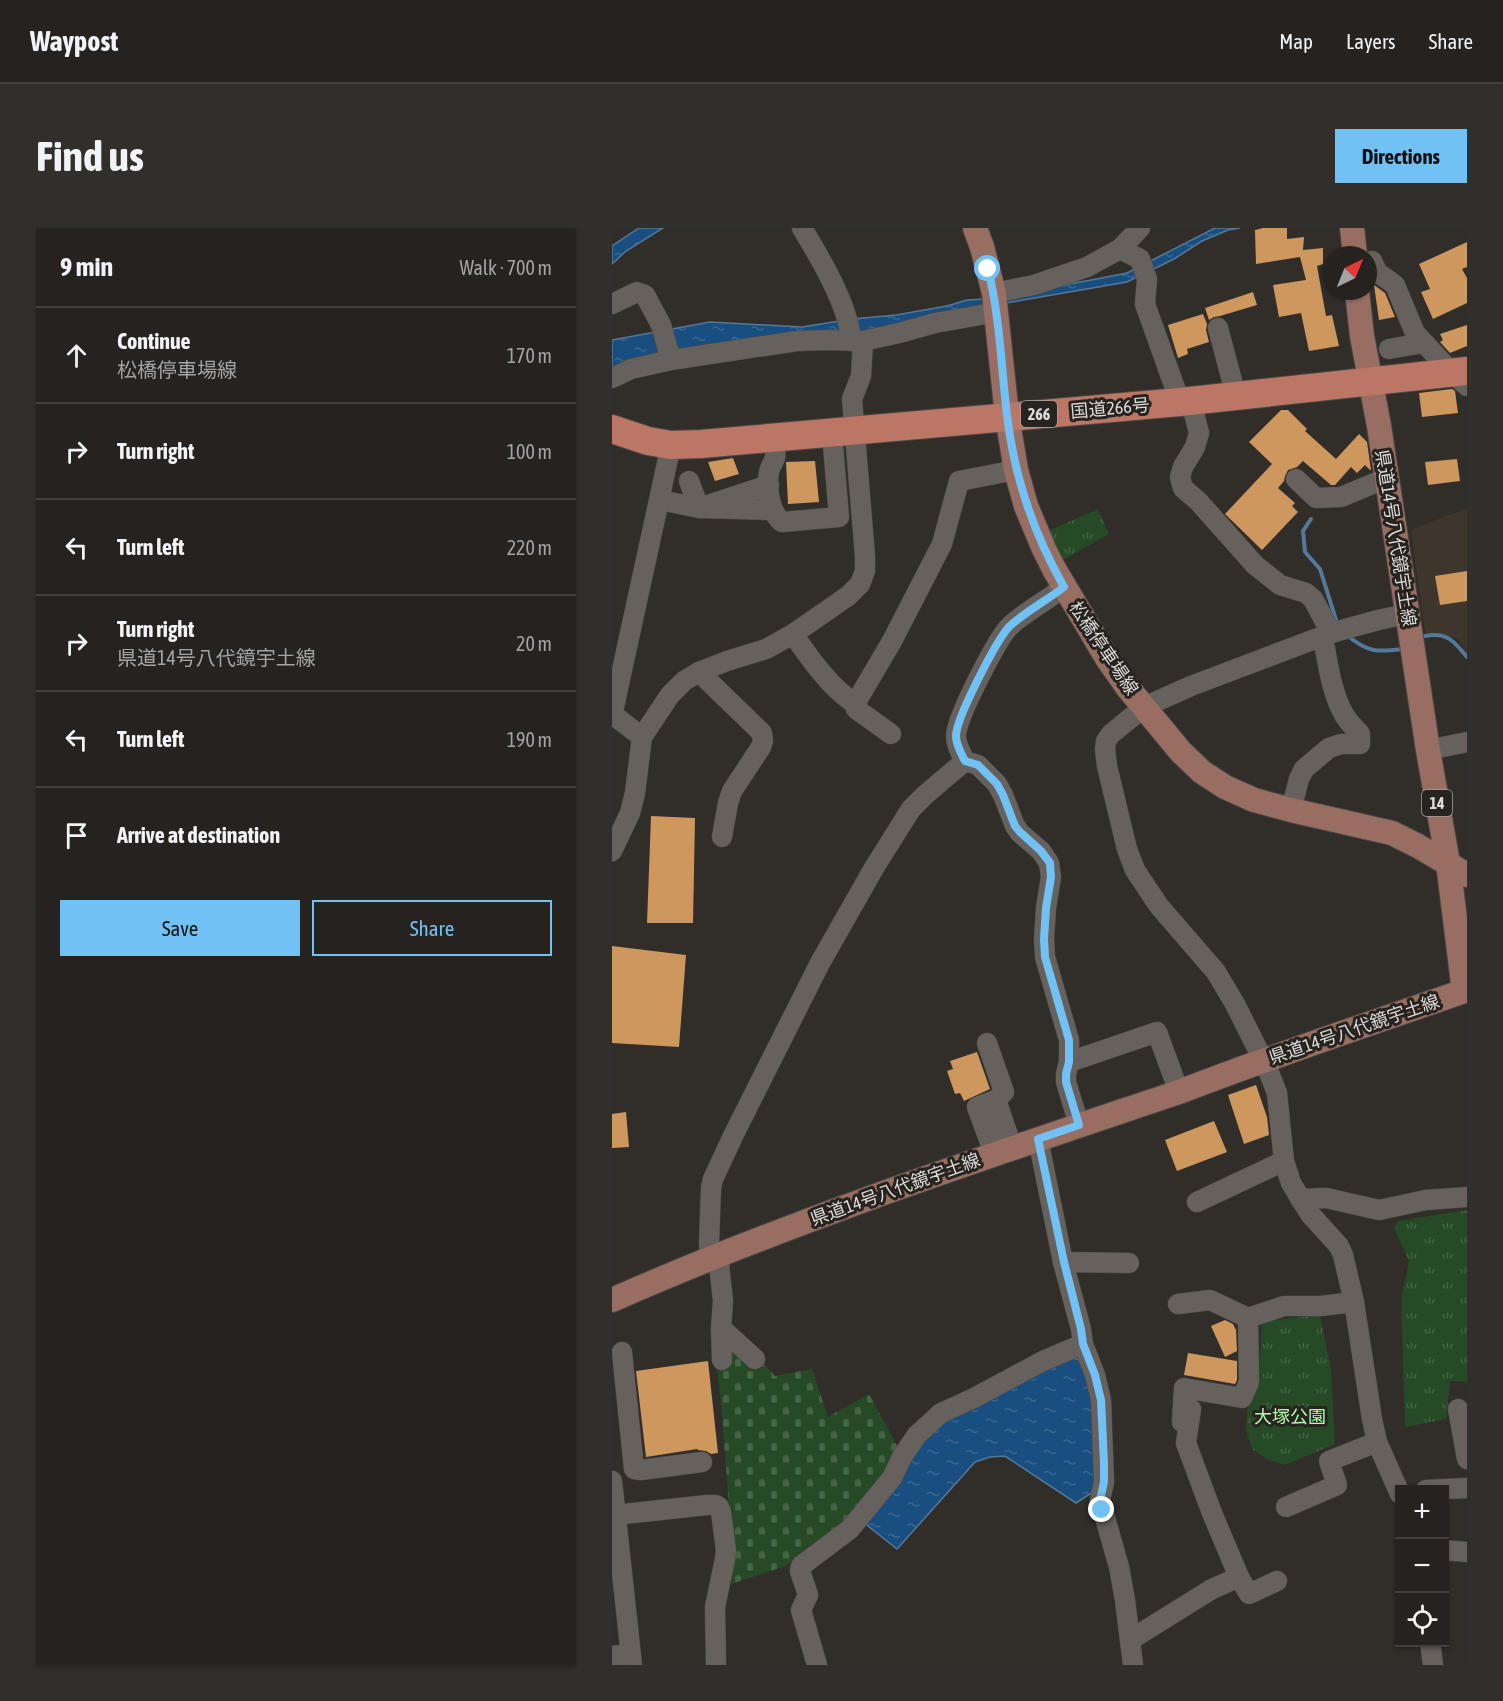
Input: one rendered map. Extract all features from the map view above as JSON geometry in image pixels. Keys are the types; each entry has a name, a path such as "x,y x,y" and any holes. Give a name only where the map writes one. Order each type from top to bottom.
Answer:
{"highway":[{"name":"国道266号","path":"612,429 648,441 671,445 774,439 1371,382 1462,377"}],"main road":[{"name":"松橋停車場線","path":"975,228 996,302 1007,416 1016,470 1034,527 1044,549 1107,658 1181,753 1202,772 1225,787 1254,800 1392,833 1457,869"},
{"path":"1352,228 1354,246"},
{"name":"県道14号八代鏡宇土線","path":"612,1300 714,1256 1003,1150 1179,1092 1264,1060 1466,996 1457,869 1428,750 1358,300"}],"street":[{"path":"774,439 776,457 769,471 769,485 772,510 776,518 782,522 839,517 843,432 861,376 855,339 847,316 838,294 802,228"},
{"path":"612,378 631,369 670,358 797,341 855,339 899,333 935,323 1087,267 1120,249 1140,228"},
{"path":"1120,249 1140,259 1147,279 1145,304 1198,433 1195,447 1180,477 1183,488 1199,502 1255,565 1280,585 1306,593 1313,599 1334,632 1330,675 1340,706 1349,723 1360,734 1360,744 1341,744 1329,748 1304,769 1291,810"},
{"path":"1377,272 1395,285 1411,328 1423,343 1462,377"},
{"path":"612,304 642,292 650,302 661,325 670,358"},
{"path":"1218,328 1236,396"},
{"path":"1389,349 1423,343"},
{"path":"612,851 630,813 636,793 642,737 670,695 684,681 699,672 766,649 793,634 848,597 860,584 865,571 865,556 843,432"},
{"path":"642,737 612,715 671,445"},
{"path":"855,704 892,641 942,544 959,481 1016,470"},
{"path":"1296,479 1316,498 1341,497 1387,478"},
{"path":"689,481 699,508"},
{"path":"699,508 769,485"},
{"path":"660,500 699,508 772,510"},
{"path":"1064,587 1010,626 1000,639 958,723 956,735 957,747 965,761 978,765 997,784 1015,826 1050,863 1051,877 1046,908 1044,950 1069,1040 1066,1082 1079,1125"},
{"path":"1396,1485 1377,1442 1371,1419 1355,1306 1343,1255 1339,1246 1317,1223 1291,1183 1284,1161 1277,1093 1264,1060 1225,985 1159,906 1135,870 1127,849 1107,766 1106,741 1111,734 1144,707 1191,686 1334,632 1407,614"},
{"path":"793,634 830,683 855,704 856,709 891,734"},
{"path":"699,672 762,733 761,747 732,791 722,837"},
{"path":"1428,750 1467,742"},
{"path":"722,1360 723,1301 709,1232 713,1179 800,1002 847,914 912,809 965,761"},
{"path":"1069,1062 1157,1032 1179,1092"},
{"path":"987,1043 1004,1092 996,1100 977,1107 1003,1150"},
{"path":"1038,1139 1083,1344 1101,1400 1104,1482 1100,1500 1119,1567 1133,1665"},
{"path":"1197,1202 1284,1161"},
{"path":"1300,1199 1326,1198 1378,1210 1426,1200 1467,1197"},
{"path":"1064,1262 1129,1263"},
{"path":"1178,1304 1210,1300 1248,1318 1284,1306 1355,1306"},
{"path":"1322,1312 1355,1306"},
{"path":"1181,1433 1184,1388 1242,1398 1250,1382 1248,1318"},
{"path":"721,1328 755,1359"},
{"path":"817,1665 801,1610 808,1595 800,1571 801,1566 850,1529 892,1478 902,1457 917,1435 941,1413 1059,1353 1083,1344"},
{"path":"622,1352 634,1469 702,1462"},
{"path":"1191,1409 1186,1443 1212,1514 1239,1577 1248,1594 1277,1581"},
{"path":"1458,1409 1467,1459"},
{"path":"1286,1507 1338,1485 1329,1461 1377,1442"},
{"path":"612,1481 616,1564 625,1658"},
{"path":"1449,1489 1467,1488"},
{"path":"615,1515 700,1505 719,1507 726,1550 715,1606 716,1665"},
{"path":"1449,1550 1467,1552"},
{"path":"1130,1640 1212,1588 1239,1577"},
{"path":"1431,1647 1433,1665"}],"shaded area":[{"path":"1467,508 1467,653 1457,638 1425,633 1411,530"}],"green space":[{"path":"1098,509 1109,534 1059,562 1046,532"},
{"path":"1467,1210 1467,1382 1450,1381 1446,1419 1405,1427 1401,1300 1409,1261 1394,1229 1398,1221"},
{"name":"大塚公園","path":"1320,1315 1331,1369 1335,1444 1285,1465 1267,1459 1252,1449 1246,1430 1248,1402 1258,1381 1262,1321"},
{"path":"751,1350 775,1376 812,1369 828,1417 869,1394 899,1449 860,1510 804,1556 783,1567 731,1584 732,1543 715,1353"}],"water":[{"path":"639,228 663,228 626,251 612,264 612,246"},
{"path":"1215,228 1240,228 1228,230 1202,241 1174,259 1127,282 983,307 896,328 612,370 612,340 710,322 802,327 896,315 967,300 1086,281 1127,273"},
{"path":"1064,1357 1080,1360 1089,1373 1099,1485 1090,1494 1076,1503 1005,1456 990,1457 975,1462 897,1549 863,1522 909,1458 944,1416"}],"building":[{"path":"1287,228 1287,239 1304,237 1303,250 1323,248 1323,264 1317,266 1326,316 1332,315 1339,346 1309,351 1301,313 1279,317 1273,285 1306,280 1300,257 1256,264 1255,230"},
{"path":"1467,242 1467,267 1462,269 1467,278 1467,303 1433,319 1421,292 1430,289 1419,264"},
{"path":"1377,287 1385,293 1395,317 1379,320"},
{"path":"1253,292 1257,305 1209,320 1205,308"},
{"path":"1203,314 1207,324 1209,342 1187,349 1188,354 1178,358 1168,325"},
{"path":"1467,325 1467,346 1450,353 1440,342 1443,340 1440,334"},
{"path":"1452,389 1455,391 1458,413 1422,417 1419,393"},
{"path":"1281,410 1288,410 1307,429 1305,431 1336,459 1359,434 1367,442 1371,470 1365,465 1357,473 1351,467 1335,485 1331,485 1303,461 1297,467 1288,470 1284,481 1278,488 1295,503 1292,506 1298,512 1262,550 1225,514 1272,464 1249,442"},
{"path":"733,458 739,474 715,481 708,462"},
{"path":"1457,459 1460,481 1428,485 1425,462"},
{"path":"815,461 819,502 788,504 786,462"},
{"path":"1467,571 1467,601 1440,605 1435,576"},
{"path":"651,816 695,818 693,923 647,923"},
{"path":"612,946 686,955 679,1047 612,1043"},
{"path":"977,1052 990,1089 964,1101 960,1093 955,1094 947,1071 953,1069 950,1061"},
{"path":"1256,1085 1267,1117 1269,1135 1244,1144 1228,1095"},
{"path":"626,1112 629,1147 612,1148 612,1114"},
{"path":"1214,1121 1227,1152 1177,1171 1165,1140"},
{"path":"1225,1320 1233,1324 1236,1330 1237,1351 1225,1357 1211,1326"},
{"path":"1188,1353 1237,1361 1235,1384 1184,1375"},
{"path":"708,1361 718,1453 711,1454 697,1449 646,1457 636,1371"}],"waterway":[{"path":"1311,519 1303,531 1305,552 1320,569 1337,623"},
{"path":"1348,636 1362,646 1374,650 1403,649"},
{"path":"1425,636 1445,637 1458,646 1467,657"}],"route":[{"path":"988,269 997,312 1007,416 1016,470 1034,527 1064,587 1010,626 1000,639 961,715 956,735 957,747 965,761 978,765 997,784 1012,822 1050,863 1051,877 1046,908 1044,950 1069,1040 1066,1082 1079,1125 1038,1139 1083,1344 1095,1375 1101,1400 1104,1463 1104,1482 1100,1500 1102,1510"}]}
